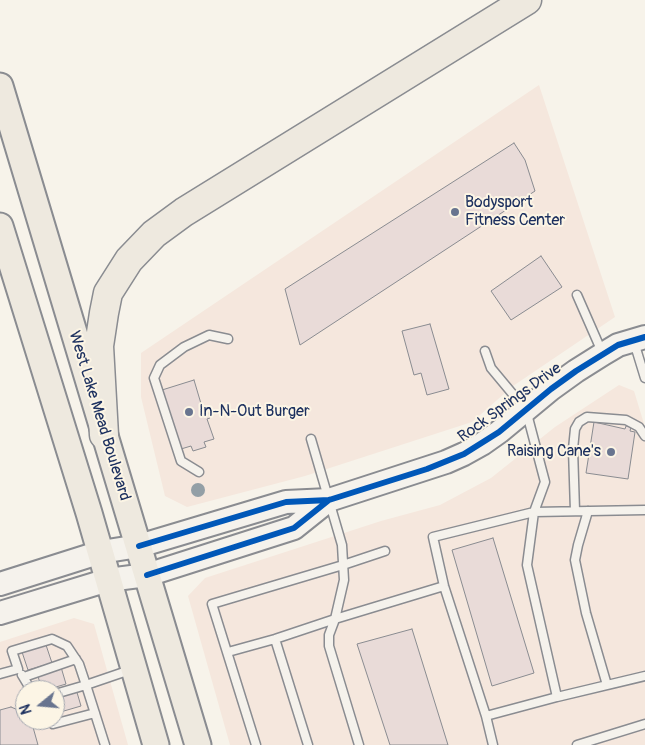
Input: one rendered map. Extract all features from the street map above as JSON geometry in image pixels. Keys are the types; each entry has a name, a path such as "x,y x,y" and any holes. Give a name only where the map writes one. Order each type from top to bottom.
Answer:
{"highway":[{"path":"104,435 99,346 108,293 129,260 154,234 184,212 527,0"}],"main road":[{"name":"West Lake Mead Boulevard","path":"0,86 198,745"},
{"path":"0,226 101,552 156,745"}],"street":[{"name":"Rock Springs Drive","path":"0,584 101,552 139,546 286,502 329,500 427,469 464,454 493,436 576,371 618,345 639,338"},
{"name":"Rock Springs Drive","path":"0,613 108,580 147,575 294,528 329,500"}],"lane":[{"path":"577,295 603,354"},
{"path":"199,472 181,462 154,378 160,365 184,347 209,335 228,339"},
{"path":"639,338 645,378"},
{"path":"485,351 492,368 526,410 545,482 534,512 527,565 557,697"},
{"path":"575,511 573,449 575,429 579,422 587,417 626,420 640,427 645,436"},
{"path":"311,439 342,545 344,580 335,619 329,635 329,646 358,745"},
{"path":"493,745 486,716 444,586 433,537 534,512 645,510"},
{"path":"588,511 575,560 586,613 607,685"},
{"path":"256,745 212,604 385,551"},
{"path":"228,652 444,586"},
{"path":"26,680 18,669 12,651 52,639 67,646 76,659 86,685 96,713 104,745"},
{"path":"275,639 308,745"},
{"path":"24,677 76,659"},
{"path":"0,674 18,669"},
{"path":"65,691 133,669"},
{"path":"486,716 645,676"},
{"path":"65,721 96,713"},
{"path":"577,745 645,724"}],"shaded area":[{"path":"539,85 615,317 513,386 472,422 305,476 187,507 165,496 141,397 141,353"},
{"path":"619,385 634,391 645,427 645,745 230,745 188,596 205,578 381,521 440,505 491,478 555,427"},
{"path":"74,618 94,624 128,745 0,745 0,642"}],"building":[{"path":"514,143 525,160 535,191 300,345 285,289"},
{"path":"541,256 562,287 511,320 491,291"},
{"path":"430,324 449,389 427,395 421,373 414,375 402,331"},
{"name":"In-N-Out Burger","path":"194,380 202,407 206,406 210,418 207,419 214,439 204,442 206,447 193,451 191,446 181,449 162,390"},
{"name":"Raising Cane's","path":"594,422 625,429 626,426 631,427 630,431 635,432 628,479 586,473"},
{"path":"493,538 534,673 492,686 452,550"},
{"path":"412,629 448,745 390,745 357,644"},
{"path":"46,645 52,663 28,670 22,652"},
{"path":"61,667 65,680 39,680 37,673"},
{"path":"76,689 81,706 65,711 65,692"},
{"path":"11,707 15,709 15,730 34,730 38,745 0,745 0,710"}],"cycle path":[{"path":"139,546 286,502 329,500 427,469 464,454 499,432 576,371 618,345 645,337"},
{"path":"147,575 294,528 329,500"}],"place":[{"name":"Bodysport Fitness Center","path":"455,212"},
{"name":"In-N-Out Burger","path":"189,412"},
{"name":"Raising Cane's","path":"611,452"}]}
